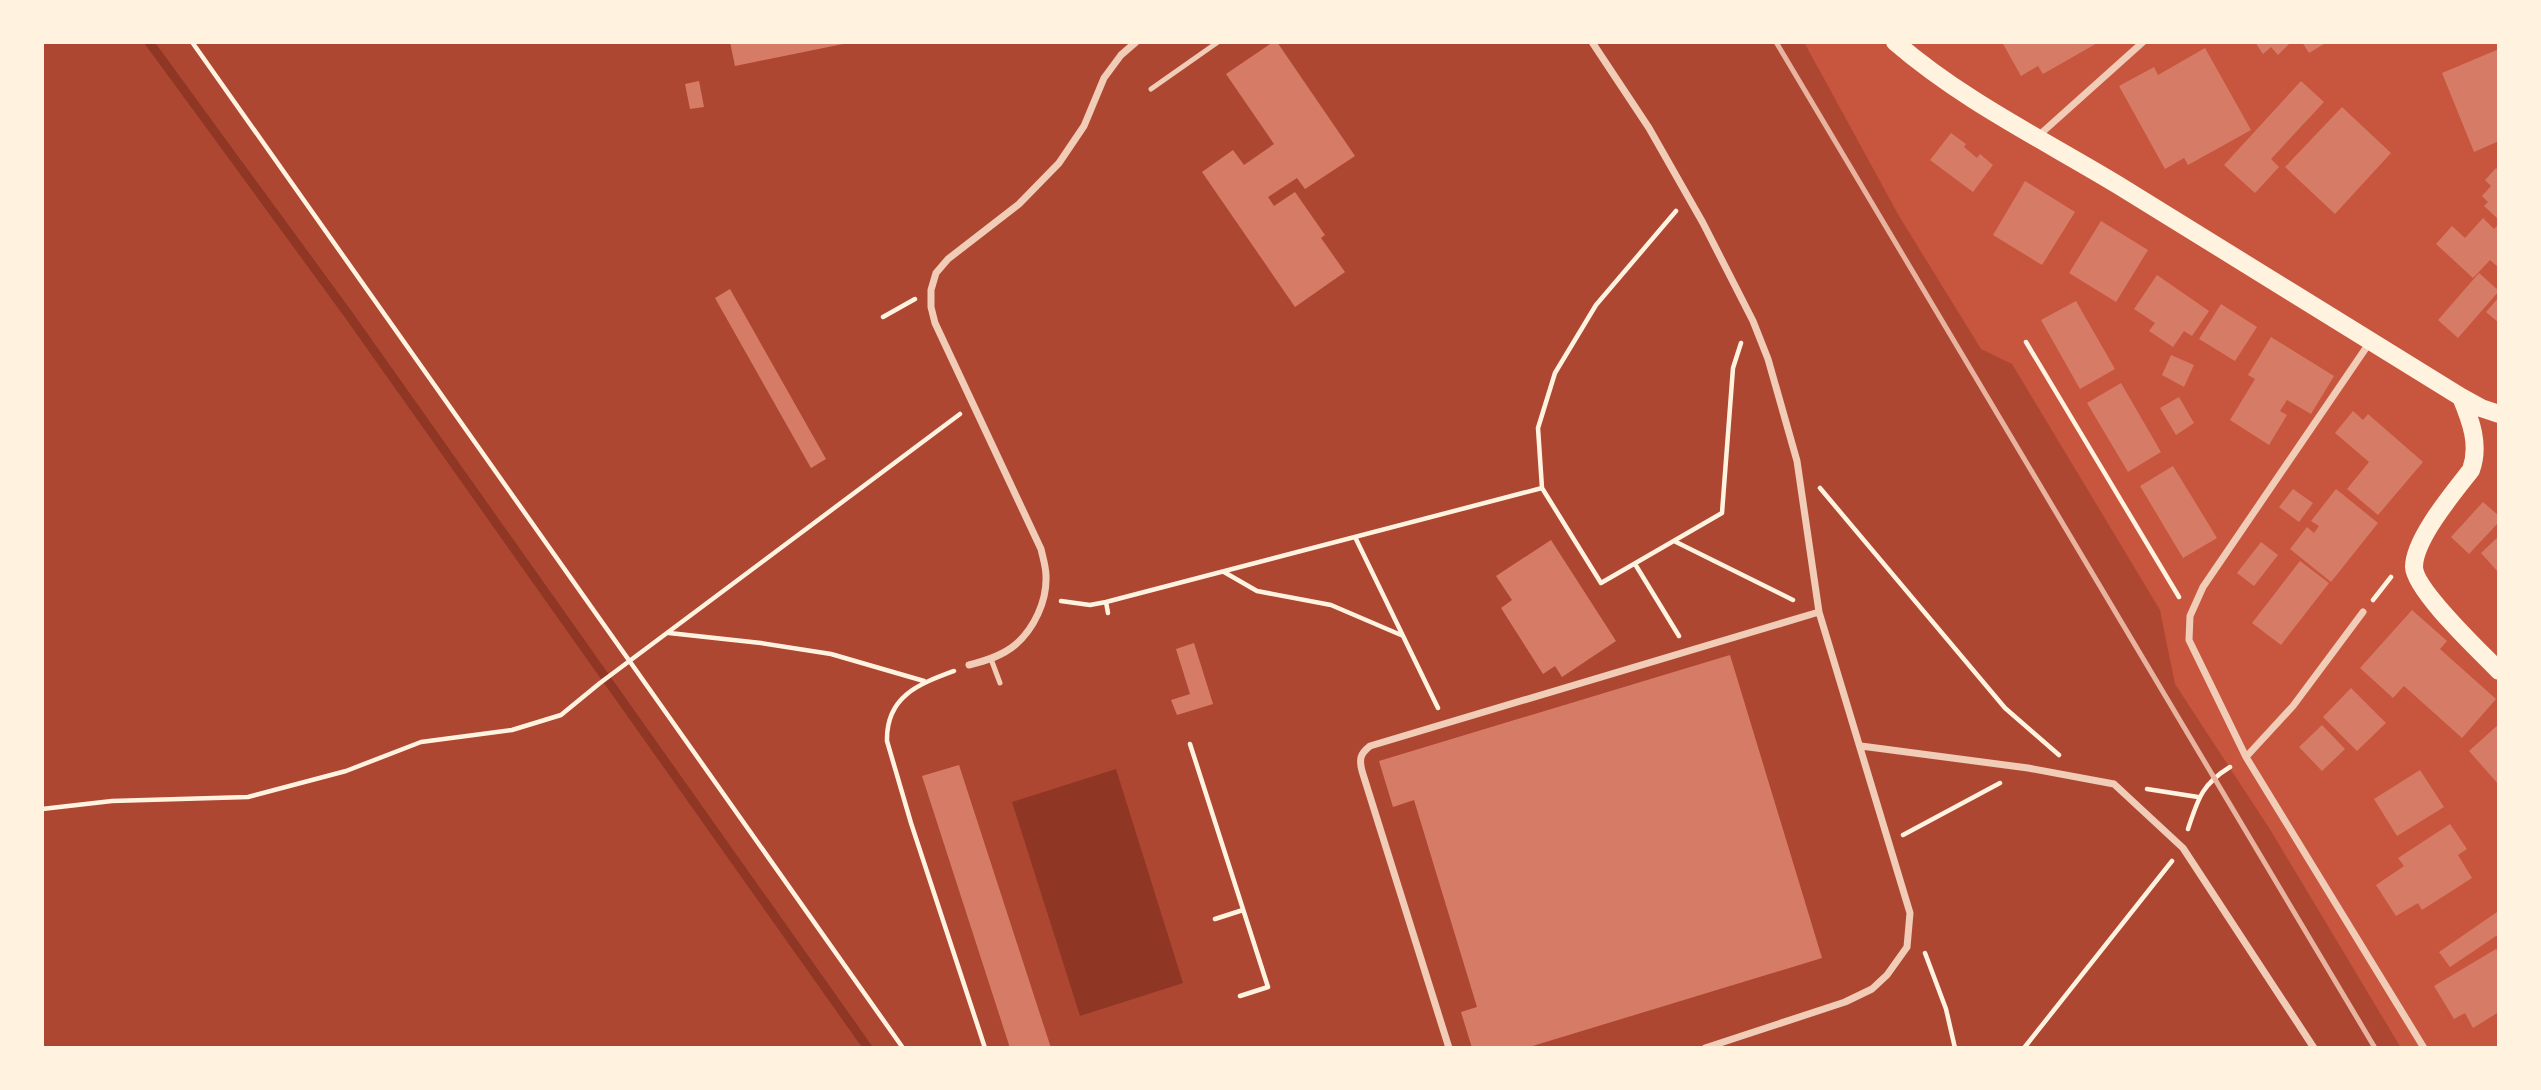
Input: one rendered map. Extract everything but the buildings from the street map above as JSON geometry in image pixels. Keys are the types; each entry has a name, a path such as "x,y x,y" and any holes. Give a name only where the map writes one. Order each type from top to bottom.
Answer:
{"main road":[{"path":"1895,42 1949,84 2461,397 2499,414"},
{"path":"2461,397 2473,432 2475,459 2471,470 2423,539 2414,568 2432,599 2499,671"}],"street":[{"path":"969,665 991,659 1015,645 1032,625 1044,599 1046,575 1041,549 935,323 931,290 936,273 948,259 1020,204 1059,163 1084,126 1104,78 1121,55 1136,42"},
{"path":"1592,42 1649,128 1688,197 1753,321 1768,359 1797,461 1819,612 1890,842 1909,913 1907,947 1887,975 1872,989 1845,1002 1705,1048"},
{"path":"2037,136 2143,42"},
{"path":"2370,342 2203,587 2190,616 2189,640 2246,757 2424,1048"},
{"path":"1449,1048 1360,761 1362,753 1370,746 1819,612"},
{"path":"2246,757 2293,706 2363,612"},
{"path":"1861,746 2028,768 2114,784 2183,848 2314,1048"}],"lane":[{"path":"1151,89 1219,42"},
{"path":"991,659 1000,683"}],"path":[{"path":"192,42 903,1048"},
{"path":"1688,197 1596,305 1555,373 1538,428 1542,488 1601,583 1722,513 1733,368 1753,321"},
{"path":"883,317 931,290"},
{"path":"2026,342 2190,616"},
{"path":"42,809 112,801 248,797 346,771 421,742 512,730 561,715 973,404"},
{"path":"1797,461 2005,708 2088,779"},
{"path":"1044,599 1090,605 1106,602 1356,539 1542,488"},
{"path":"1356,539 1445,723"},
{"path":"1674,541 1819,612"},
{"path":"1635,564 1689,652"},
{"path":"2363,612 2395,573 2414,568"},
{"path":"1224,572 1257,591 1331,605 1402,635"},
{"path":"1106,602 1108,613"},
{"path":"669,634 761,643 831,654 924,682"},
{"path":"969,665 924,682 903,696 886,727 887,741 911,823 985,1048"},
{"path":"1190,744 1268,987 1240,996"},
{"path":"2024,1048 2183,848 2198,797 2213,777 2246,757"},
{"path":"1890,842 2028,768"},
{"path":"2114,784 2198,797"},
{"path":"1214,919 1243,910"},
{"path":"1909,913 1946,1009 1955,1048"}],"shaded area":[{"path":"42,42 1804,42 1899,216 1981,349 2012,364 2160,610 2175,684 2271,831 2401,1048 42,1048"},
{"path":"1116,769 1183,983 1080,1016 1012,802"}],"waterway":[{"path":"149,42 348,314 868,1048"}],"railway":[{"path":"1776,42 2375,1048"}]}
